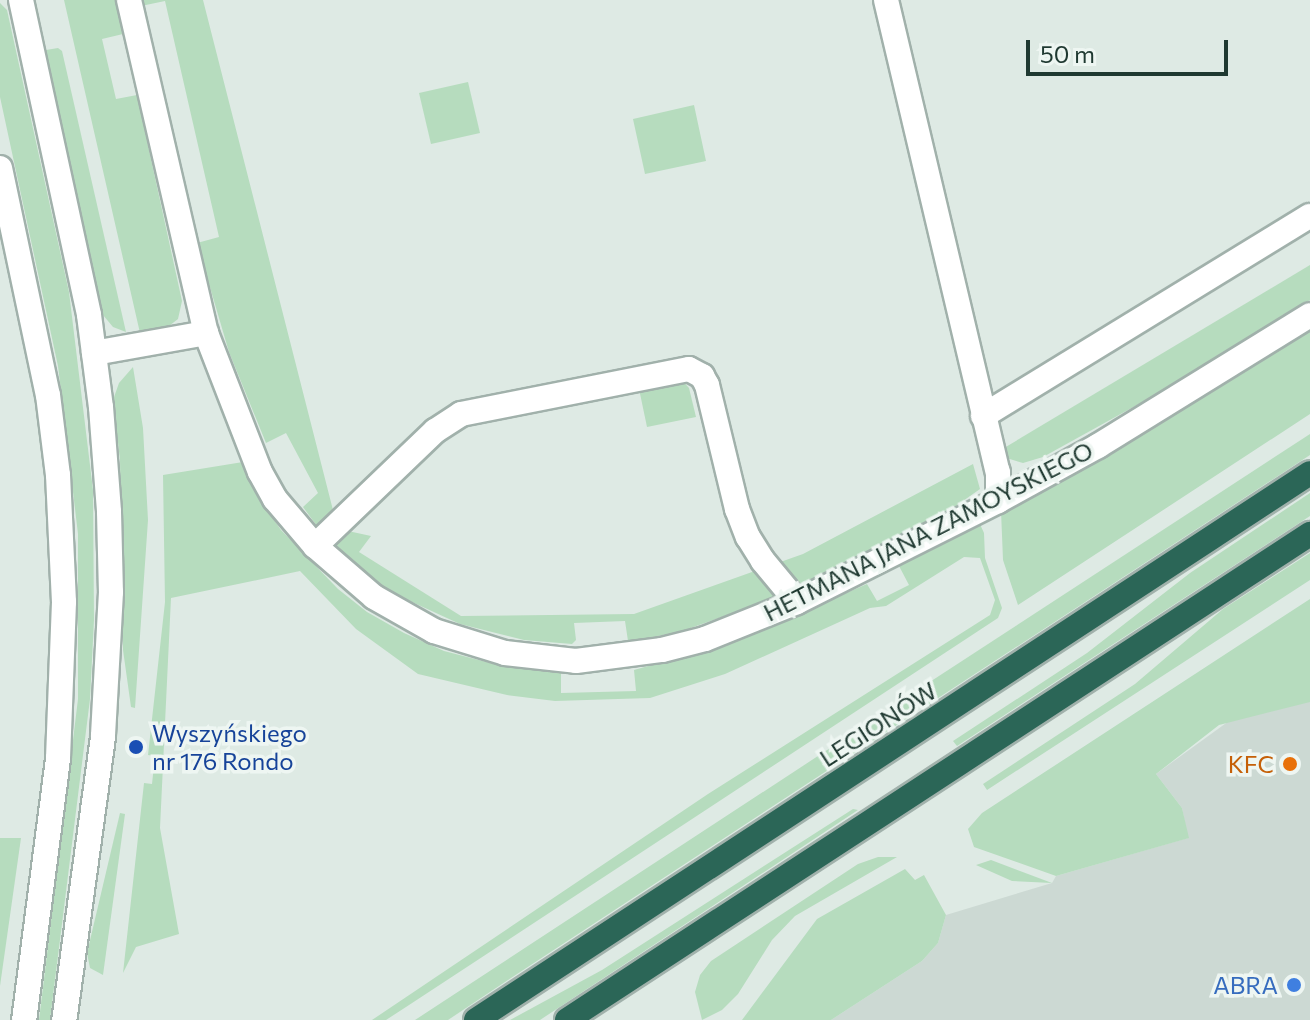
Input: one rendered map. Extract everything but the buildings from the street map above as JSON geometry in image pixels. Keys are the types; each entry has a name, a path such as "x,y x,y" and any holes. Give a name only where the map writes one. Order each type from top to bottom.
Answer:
{"highway":[{"name":"LEGIONÓW","path":"476,1020 1310,473"},
{"path":"567,1020 1310,534"}],"street":[{"path":"21,0 81,273 94,353 109,512 109,655 97,791 64,1020"},
{"name":"HETMANA JANA ZAMOYSKIEGO","path":"129,0 206,333 260,472 275,499 342,572 404,616 470,643 541,659 615,658 705,639 797,602 998,501 1156,412 1310,315"},
{"path":"886,0 998,472 998,501"},
{"path":"0,168 48,395 58,475 64,602 58,759 24,1020"},
{"path":"983,416 1310,216"},
{"path":"94,353 206,333"},
{"path":"315,546 435,431 461,414 689,369 702,376 707,385 737,509 748,537 763,561 797,602"}],"shaded area":[{"path":"1310,662 1310,1020 831,1020 922,961 938,943 946,915 1052,883 1056,876 1188,838 1182,808 1156,774"}],"green space":[{"path":"64,0 115,0 117,3 123,34 102,39 116,99 137,95 182,301 178,319 165,329 140,333"},
{"path":"140,0 203,0 334,514 323,524 317,526 303,507 318,493 286,433 266,443 229,352 197,243 219,237 165,1 141,6"},
{"path":"0,3 7,10 69,292 93,490 94,620 90,699 50,1020 39,1020 78,699 78,534 58,366 0,97"},
{"path":"58,48 62,51 126,332 113,327 103,315 46,50"},
{"path":"468,82 480,133 431,144 419,93"},
{"path":"694,105 706,161 645,174 633,119"},
{"path":"1310,265 1310,300 1193,374 1043,457 1023,463 1003,457 999,451"},
{"path":"1310,331 1310,414 1018,605 1003,560 1001,511 1119,449"},
{"path":"133,367 143,428 148,520 135,708 131,707 123,650 120,460 113,400 119,383"},
{"path":"681,379 689,388 696,417 647,427 638,384"},
{"path":"1310,434 1310,455 929,704 919,689"},
{"path":"243,462 259,498 281,530 338,589 367,612 444,651 502,666 561,673 561,693 636,691 634,670 734,642 867,584 877,601 909,585 899,566 979,522 984,533 985,558 1002,608 998,618 406,1007 386,1020 372,1020 708,794 990,615 995,600 980,558 964,557 886,606 870,608 725,674 650,698 555,701 507,695 418,674 356,629 300,571 171,598 160,828 179,934 136,947 123,973 144,783 152,784 155,756 148,755 165,602 163,475"},
{"path":"973,464 980,489 953,508 770,600 685,630 645,639 628,641 625,621 574,623 576,640 572,644 524,640 460,624 388,591 336,547 336,542 348,531 371,536 359,552 461,616 634,614 803,554"},
{"path":"1310,493 1310,516 957,746 953,741 1087,653 1190,573"},
{"path":"1310,553 1310,580 987,790 983,784 1135,684 1223,609"},
{"path":"1310,599 1310,702 1219,725 1156,774 1182,808 1189,838 1056,876 974,847 968,829 982,813"},
{"path":"905,699 915,713 448,1020 415,1020"},
{"path":"853,809 858,810 540,1020 510,1020 602,970"},
{"path":"120,813 125,814 103,975 90,968 87,953"},
{"path":"0,838 21,838 0,986"},
{"path":"878,857 897,857 795,916 772,940 738,994 722,1010 702,1020 695,992 700,975 711,961 858,864"},
{"path":"991,860 1052,883 1012,881 976,865"},
{"path":"905,869 915,880 924,875 946,915 938,943 922,961 831,1020 742,1020 817,919"}],"place":[{"name":"Wyszyńskiego nr 176 Rondo","path":"136,747"},
{"name":"KFC","path":"1290,764"},
{"name":"ABRA","path":"1294,985"}]}
